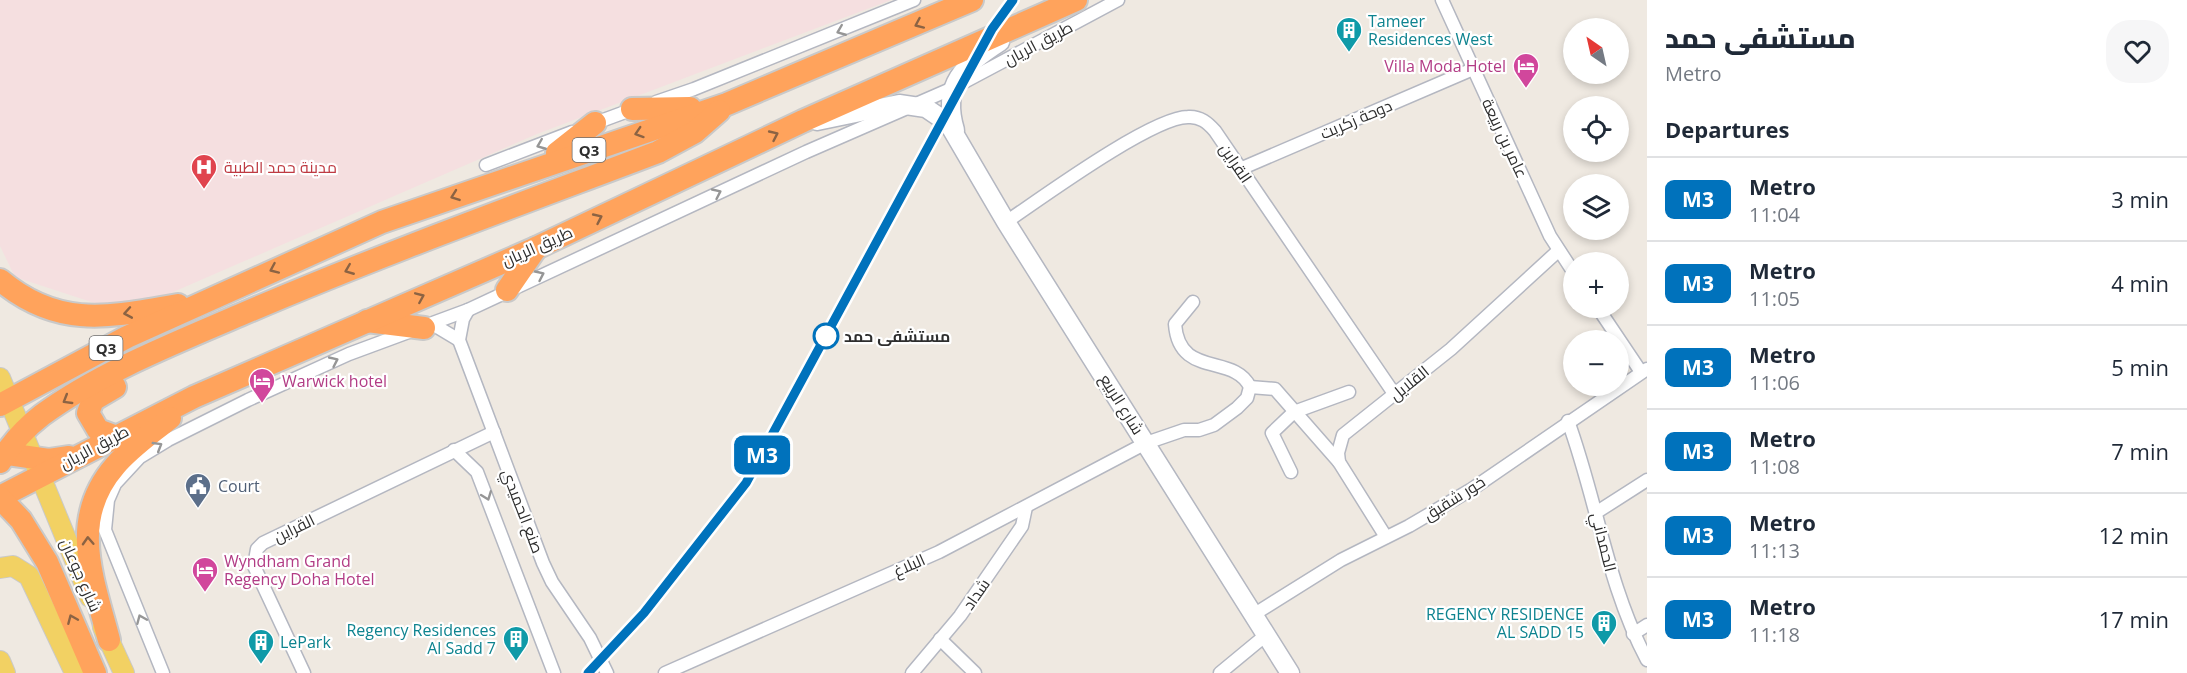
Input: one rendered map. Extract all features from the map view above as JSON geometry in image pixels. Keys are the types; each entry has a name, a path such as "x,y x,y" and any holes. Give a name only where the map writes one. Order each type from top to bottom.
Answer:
{"highway":[{"name":"Q3","path":"4,403 108,346 382,222 528,170 727,104 972,0"},
{"name":"طريق الريان","path":"0,497 36,467 76,456 194,397 536,248 803,121 1076,0"},
{"path":"632,110 727,104"},
{"path":"36,467 2,457 22,433 42,415 117,373 193,336 310,285 658,152 695,132 727,104"},
{"path":"528,170 552,157 596,123"},
{"path":"507,290 536,248"},
{"path":"0,280 36,305 84,317 110,317 206,300"},
{"path":"114,436 98,430 90,420 89,406 97,396 209,343 310,285"},
{"path":"366,321 429,327"},
{"path":"109,640 86,540 89,514 95,495 116,464 194,397"},
{"path":"0,497 21,520 39,546 95,673"}],"main road":[{"name":"شارع جوعان","path":"0,378 4,403 22,433 124,673"},
{"path":"0,568 13,566 29,576 75,673"},
{"path":"0,661 5,673"}],"street":[{"path":"486,165 694,89 914,0"},
{"name":"طريق الريان","path":"163,673 105,530 108,500 115,484 140,458 168,440 349,354 429,327 468,310 806,152 953,88 1119,0"},
{"name":"عامر بن ربيعة","path":"1446,1 1473,69 1563,258"},
{"path":"953,88 968,64 1030,20"},
{"name":"دوحة زكريت","path":"1240,169 1473,69"},
{"name":"شارع الربيع","path":"953,88 951,115 956,134"},
{"name":"شارع الربيع","path":"803,121 822,121 885,105 913,105 937,114 956,134 1006,222 1290,673"},
{"name":"القراين","path":"1006,222 1124,144 1185,116 1202,120 1209,124 1395,395"},
{"name":"القلايل","path":"1340,462 1338,453 1343,435 1451,349 1558,251"},
{"path":"1193,302 1174,324 1175,333 1186,352 1196,362 1227,369 1246,378 1250,387 1275,389 1340,462 1386,537"},
{"path":"429,327 459,340 463,319 468,310"},
{"path":"1605,318 1644,370"},
{"name":"صنع الحميدي","path":"459,340 547,573 590,638 607,673"},
{"name":"خور شقيق","path":"1253,615 1341,560 1472,489 1644,370"},
{"name":"البلاغ","path":"665,673 939,552 1146,443 1184,430 1198,430 1214,425 1246,398 1250,387"},
{"path":"1291,472 1272,433 1294,412 1348,392"},
{"name":"الحمداني","path":"1568,421 1597,512 1616,588 1633,634 1647,660"},
{"name":"القراين","path":"304,673 254,566 257,549 262,543 494,432"},
{"path":"454,450 477,472 554,673"},
{"path":"1597,512 1647,480"},
{"name":"شداد","path":"912,673 960,616 1022,526 1026,507"},
{"path":"1633,634 1647,625"},
{"path":"1220,673 1266,635"},
{"path":"940,639 975,673"}],"shaded area":[{"name":"مدينة حمد الطبية","path":"0,0 891,0 537,134 125,313 15,277 0,246"}],"metro line":[{"name":"M3","path":"588,673 644,613 746,483 992,29 1013,0"}],"place":[{"name":"Tameer Residences West","path":"1349,53"},
{"name":"Villa Moda Hotel","path":"1526,89"},
{"name":"مدينة حمد الطبية","path":"204,190"},
{"name":"مستشفى حمد","path":"826,336"},
{"name":"Warwick hotel","path":"262,404"},
{"name":"Court","path":"198,509"},
{"name":"Wyndham Grand Regency Doha Hotel","path":"205,593"},
{"name":"REGENCY RESIDENCE AL SADD 15","path":"1604,646"},
{"name":"Regency Residences Al Sadd 7","path":"516,662"},
{"name":"LePark","path":"261,665"}]}
